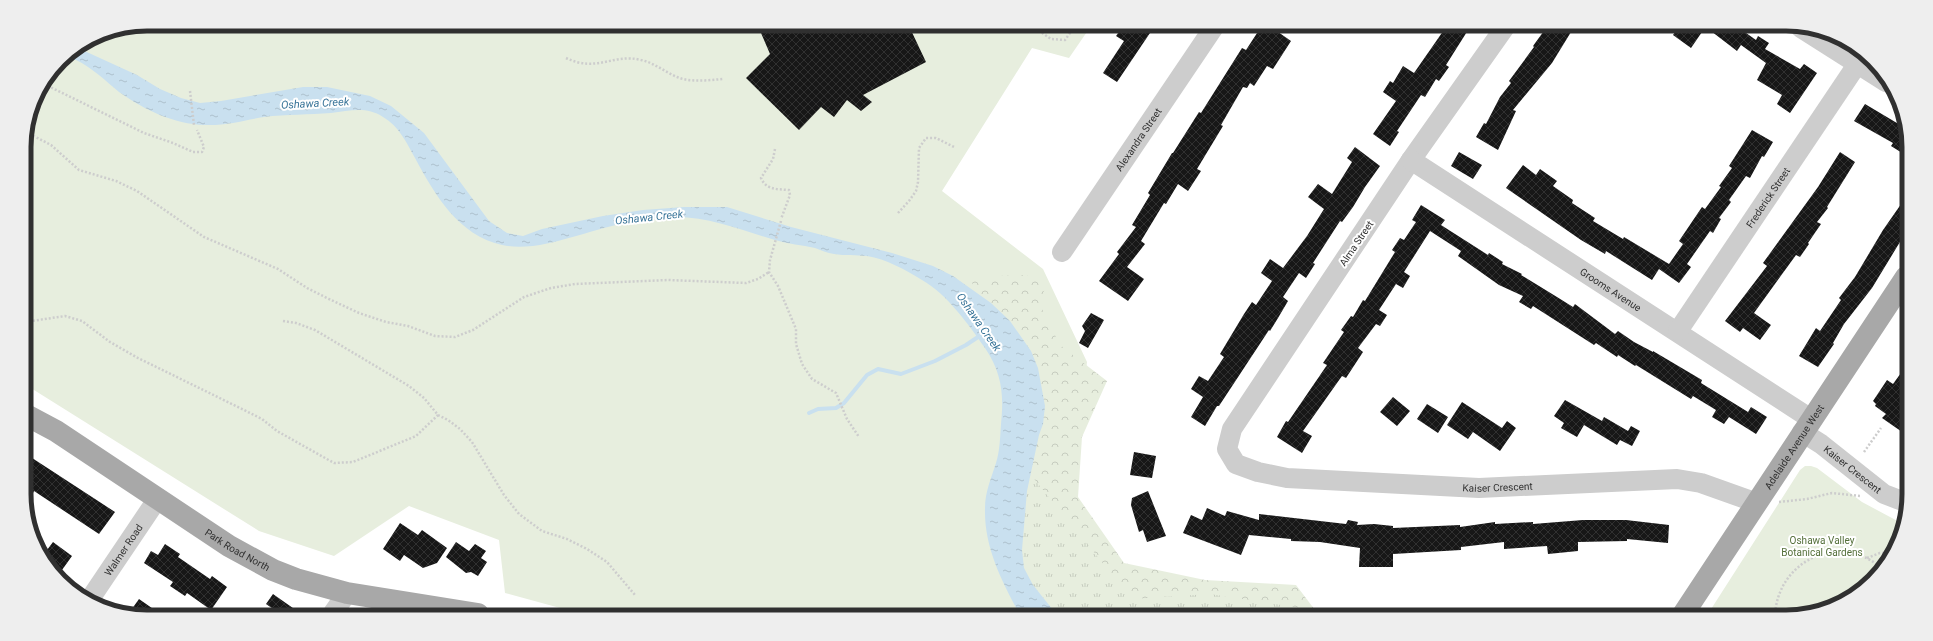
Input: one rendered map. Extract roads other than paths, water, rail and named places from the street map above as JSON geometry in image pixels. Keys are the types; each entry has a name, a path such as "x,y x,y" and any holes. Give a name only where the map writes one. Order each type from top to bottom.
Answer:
{"main road":[{"name":"Adelaide Avenue West","path":"1687,610 1767,503 1807,425 1902,284"},
{"name":"Park Road North","path":"31,418 56,431 251,559 296,579 346,593 453,610"}],"street":[{"name":"Alexandra Street","path":"1062,252 1211,31"},
{"name":"Alma Street","path":"1236,464 1226,449 1232,429 1411,160 1503,31"},
{"path":"1811,34 1878,76"},
{"name":"Frederick Street","path":"1678,331 1858,63"},
{"name":"Grooms Avenue","path":"1411,160 1678,331 1807,425"},
{"name":"Kaiser Crescent","path":"1807,425 1821,444 1884,494 1902,501"},
{"name":"Kaiser Crescent","path":"1236,464 1258,472 1287,478 1479,488 1677,479 1701,483 1767,503"},
{"name":"Walmer Road","path":"92,596 158,498"},
{"path":"335,610 346,593"}],"water":[{"name":"Oshawa Creek","path":"83,50 137,75 160,89 181,98 200,103 221,101 303,87 327,87 370,96 391,106 424,133 489,221 507,233 523,236 542,229 603,216 643,210 684,207 727,207 791,227 892,253 933,266 953,276 991,303 1010,321 1031,351 1038,368 1045,406 1043,424 1039,435 1027,491 1022,550 1024,568 1033,585 1053,610 1017,610 995,564 991,550 985,523 985,502 998,453 1002,413 1002,394 995,366 985,348 949,302 931,286 909,272 889,262 874,257 831,254 815,248 780,241 724,224 685,217 657,218 617,225 567,239 533,246 517,247 502,245 486,240 460,223 431,186 402,135 389,121 377,114 370,111 358,110 323,114 281,115 227,124 193,124 171,119 139,105 119,92 87,66 71,59"}],"waterway":[{"name":"Oshawa Creek","path":"809,413 818,409 836,408 844,403 867,375 878,369 901,374 935,361 966,345 981,335"}],"park label":[{"name":"Oshawa Valley Botanical Gardens","path":"1822,546"}]}
